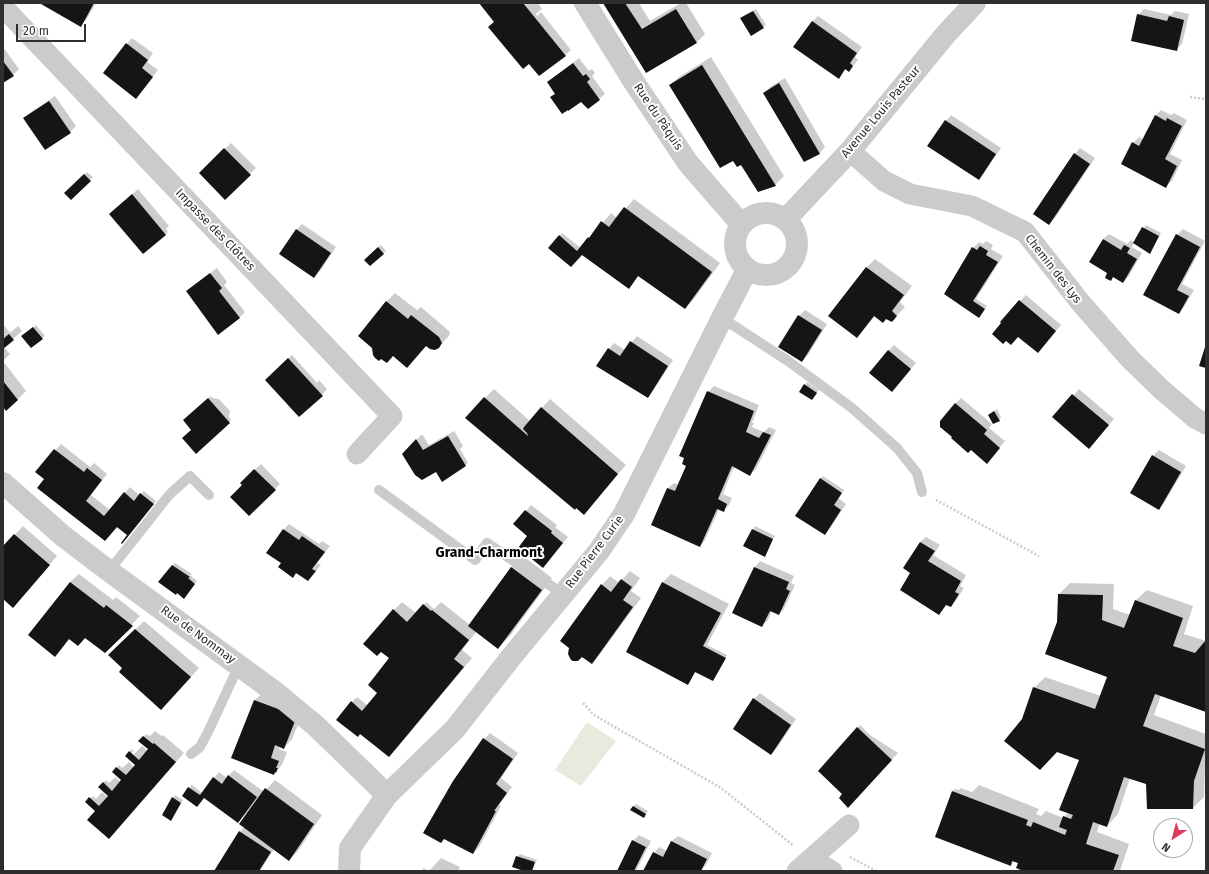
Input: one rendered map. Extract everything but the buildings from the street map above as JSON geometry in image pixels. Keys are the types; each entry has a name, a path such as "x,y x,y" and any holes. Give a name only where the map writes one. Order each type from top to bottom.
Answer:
{"street":[{"name":"Rue du Pâquis","path":"585,3 634,82 688,163 741,224"},
{"name":"Avenue Louis Pasteur","path":"786,220 850,151 946,34 975,3"},
{"name":"Impasse des Clôtres","path":"3,7 392,416 357,454"},
{"name":"Chemin des Lys","path":"850,151 884,182 910,194 972,206 1024,232 1080,302 1130,358 1162,390 1195,418 1206,424"},
{"path":"771,212 786,220 797,236 796,255 784,270 766,276 747,270 737,256 734,239 741,224 754,214 771,212"},
{"name":"Rue Pierre Curie","path":"349,871 350,848 387,796 455,729 599,551 624,514 747,270"},
{"name":"Rue de Nommay","path":"3,482 63,536 275,692 316,726 387,796"},
{"path":"804,865 849,825"},
{"path":"804,865 832,871"}],"lane":[{"path":"722,318 788,361 852,408 897,448 917,473 922,492"},
{"path":"109,571 169,495 190,476 209,495"},
{"path":"379,490 475,560 487,543 563,594"},
{"path":"191,754 200,747 239,665"}],"path":[{"path":"1190,98 1206,99"},
{"path":"922,492 1039,556"},
{"path":"583,703 594,715 721,788 804,865"}],"shaded area":[{"path":"587,722 616,741 581,786 555,770"}],"district":[{"name":"Grand-Charmont","path":"489,553"}]}
